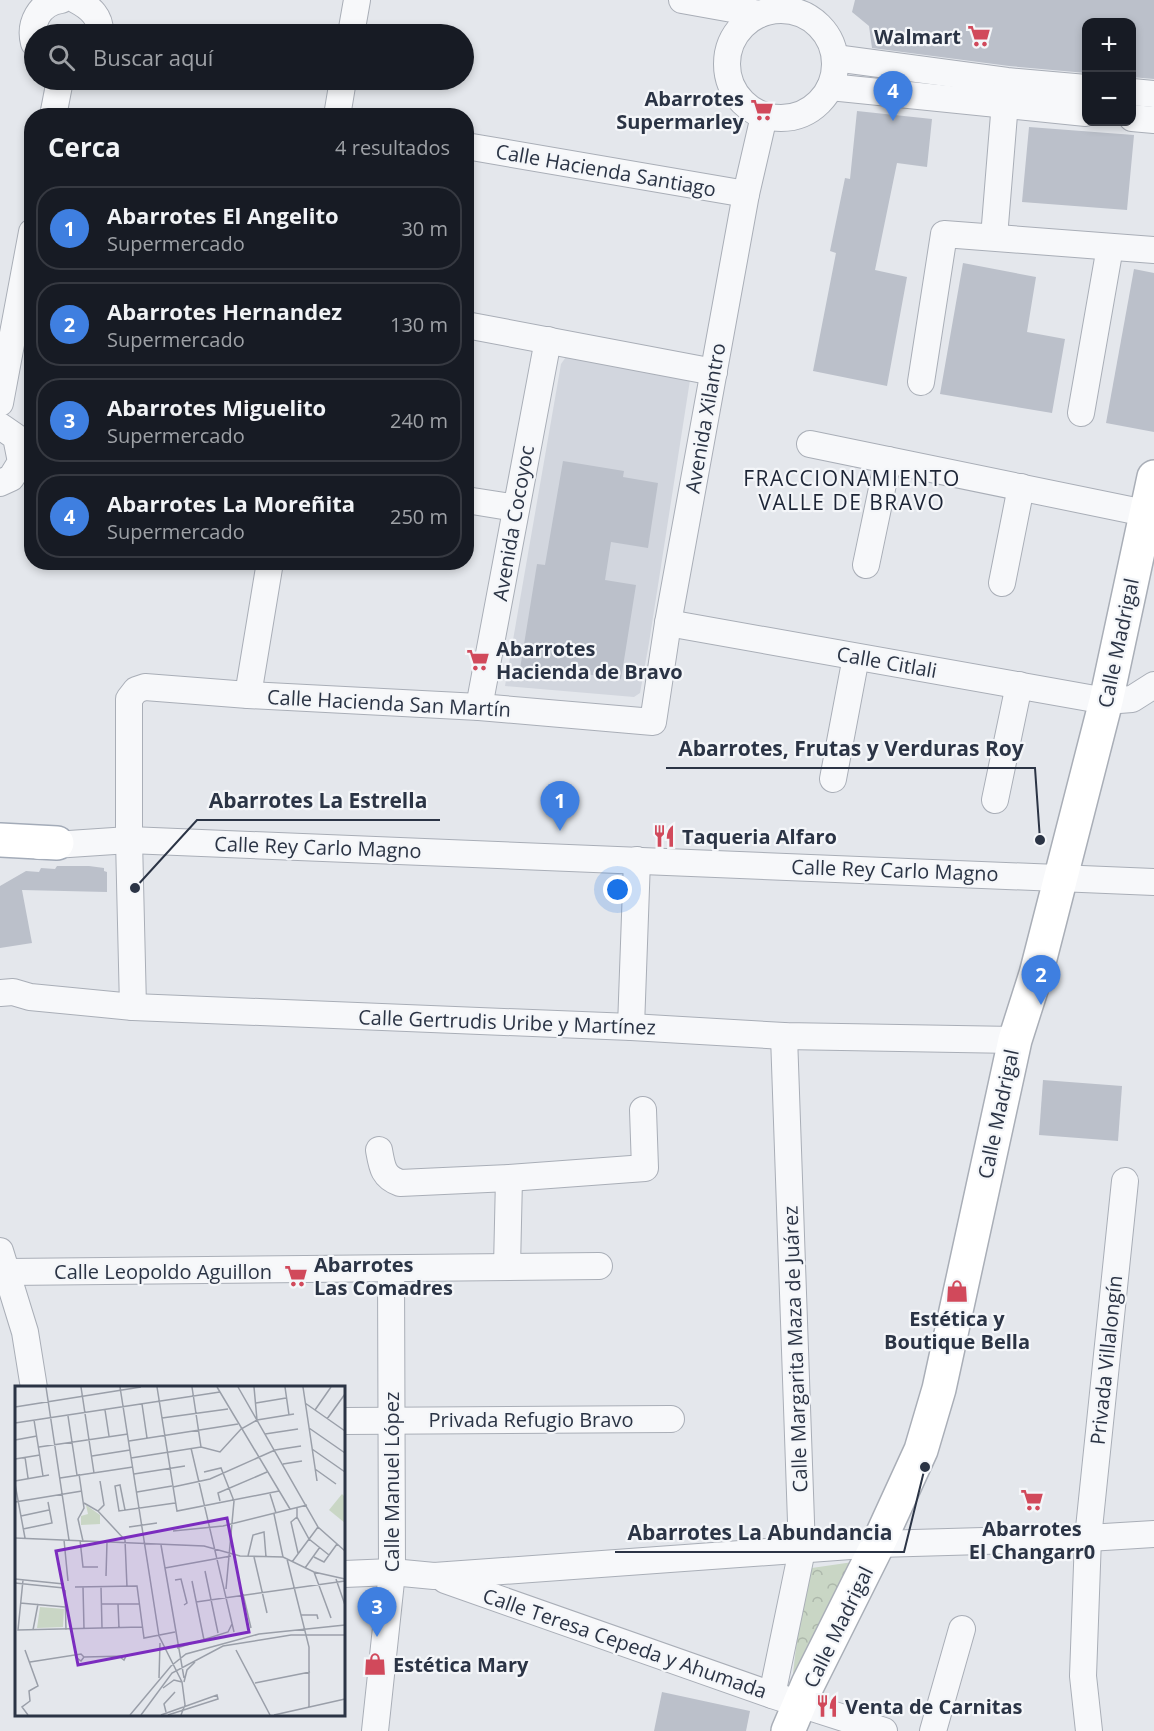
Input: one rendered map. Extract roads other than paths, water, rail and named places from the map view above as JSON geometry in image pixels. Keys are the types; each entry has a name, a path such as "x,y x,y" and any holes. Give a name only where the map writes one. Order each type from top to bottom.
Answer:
{"street":[{"path":"35,24 38,14 53,1 61,0"},
{"path":"76,0 90,8 100,24"},
{"path":"353,24 357,0"},
{"path":"682,0 774,8 796,12 815,10 835,58 830,87 819,103 803,114 784,118 764,116 745,105 732,88 726,67 730,45 742,26 774,8"},
{"path":"835,58 1006,93 1082,112"},
{"path":"830,87 1006,93 1082,88"},
{"path":"55,108 58,90"},
{"path":"339,108 342,90"},
{"path":"1136,92 1154,94"},
{"path":"994,237 1006,93"},
{"name":"Avenida Xilantro","path":"653,722 746,194 764,116"},
{"path":"1136,118 1154,120"},
{"name":"Calle Hacienda Santiago","path":"474,147 746,194"},
{"path":"921,382 944,234 1154,250"},
{"path":"1081,413 1110,247"},
{"path":"0,402 24,274"},
{"path":"474,326 714,372"},
{"name":"Avenida Cocoyoc","path":"480,707 548,340"},
{"path":"0,426 16,437 21,462 11,478 0,483"},
{"path":"810,444 1145,513"},
{"path":"866,566 888,460"},
{"name":"Calle Madrigal","path":"787,1710 808,1684 878,1544 921,1450 939,1389 1014,1040 1036,974 1106,701 1154,477"},
{"path":"1002,583 1021,487"},
{"path":"474,501 516,508"},
{"path":"248,695 269,570"},
{"name":"Calle Citlali","path":"669,623 1106,701 1132,699 1154,685"},
{"path":"833,779 856,657"},
{"path":"995,800 1019,686"},
{"name":"Calle Hacienda San Martín","path":"129,840 129,699 136,690 145,687 248,695 480,707 653,722"},
{"path":"0,840 57,843"},
{"path":"129,840 133,1007"},
{"name":"Calle Rey Carlo Magno","path":"0,855 10,850 57,843 129,840 1154,882"},
{"path":"632,1027 637,860"},
{"name":"Calle Gertrudis Uribe y Martínez","path":"0,993 13,992 30,997 133,1007 632,1027 784,1036 1014,1040"},
{"name":"Calle Margarita Maza de Juárez","path":"784,1036 802,1550 787,1710"},
{"path":"379,1150 382,1166 390,1179 400,1184 645,1168 643,1110"},
{"path":"507,1267 509,1178"},
{"name":"Privada Villalongín","path":"1089,1731 1083,1676 1088,1538 1125,1181"},
{"path":"3,1262 25,1332 34,1386"},
{"name":"Calle Leopoldo Aguillon","path":"3,1262 391,1269 599,1266"},
{"name":"Calle Manuel López","path":"375,1731 392,1572 391,1269"},
{"name":"Privada Refugio Bravo","path":"345,1421 671,1419"},
{"path":"345,1574 392,1572 434,1576 878,1544 1154,1534"},
{"name":"Calle Teresa Cepeda y Ahumada","path":"434,1576 787,1710 884,1731"},
{"path":"933,1731 962,1629"}],"place":[{"name":"Walmart","path":"979,36"},
{"name":"Abarrotes Supermarley","path":"762,110"},
{"name":"Abarrotes La Moreñita","path":"893,121"},
{"name":"Abarrotes Hacienda de Bravo","path":"478,660"},
{"name":"Abarrotes El Angelito","path":"560,831"},
{"name":"Taqueria Alfaro","path":"664,836"},
{"name":"Abarrotes, Frutas y Verduras Roy","path":"1040,840"},
{"name":"Abarrotes La Estrella","path":"135,888"},
{"name":"Abarrotes Hernandez","path":"1041,1005"},
{"name":"Abarrotes Las Comadres","path":"296,1276"},
{"name":"Estética y Boutique Bella","path":"957,1291"},
{"name":"Abarrotes La Abundancia","path":"925,1467"},
{"name":"Abarrotes El Changarr0","path":"1032,1500"},
{"name":"Abarrotes Miguelito","path":"377,1637"},
{"name":"Estética Mary","path":"375,1664"},
{"name":"Venta de Carnitas","path":"827,1706"}],"district":[{"name":"FRACCIONAMIENTO VALLE DE BRAVO","path":"852,490"}]}
